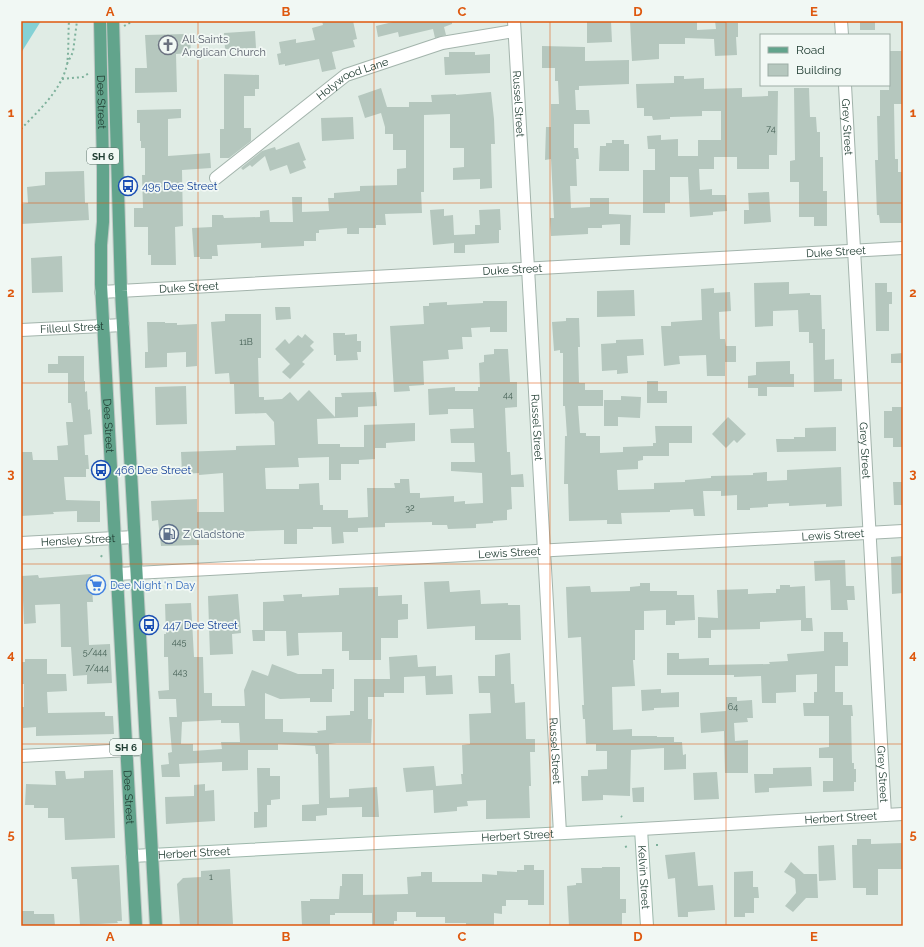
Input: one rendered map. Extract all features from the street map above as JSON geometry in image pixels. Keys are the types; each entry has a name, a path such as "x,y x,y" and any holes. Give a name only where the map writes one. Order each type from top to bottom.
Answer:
{"main road":[{"name":"Dee Street","path":"100,21 102,66 103,222 101,245 101,292 136,926"},
{"name":"Dee Street","path":"115,22 121,291 156,926"}],"street":[{"path":"841,21 842,34"},
{"name":"Holywood Lane","path":"216,178 346,75 442,43 514,26"},
{"name":"Russel Street","path":"514,26 560,833"},
{"name":"Grey Street","path":"845,86 885,815"},
{"name":"Duke Street","path":"101,292 903,248"},
{"name":"Filleul Street","path":"21,330 123,324"},
{"name":"Lewis Street","path":"117,574 903,531"},
{"name":"Hensley Street","path":"21,543 134,537"},
{"path":"21,756 146,750"},
{"name":"Herbert Street","path":"132,856 903,814"},
{"name":"Kelvin Street","path":"641,829 647,926"}],"path":[{"path":"67,65 68,21"},
{"path":"21,129 52,94 62,79 73,52 77,21"},
{"path":"62,79 83,77 102,66"},
{"path":"656,845 661,845"}],"water":[{"path":"21,21 41,21 21,53"}],"building":[{"path":"322,21 353,21 357,39 353,40 355,47 332,52 336,69 322,72 319,59 285,66 285,64 279,65 277,54 281,53 279,42 296,39 296,43 315,40 312,28 323,25"},
{"path":"397,21 452,21 452,24 444,27 446,35 435,38 433,29 399,37 398,32 378,37 376,26"},
{"path":"587,21 611,21 612,42 587,43"},
{"path":"630,21 697,21 697,30 716,29 715,21 738,23 738,37 736,37 737,55 715,56 714,39 685,38 685,44 659,44 659,59 632,61"},
{"path":"860,21 875,21 875,30 860,30"},
{"path":"255,31 256,48 225,49 224,33"},
{"path":"186,34 187,37 190,37 191,53 176,54 177,92 135,93 135,68 147,68 145,35"},
{"path":"542,46 585,47 585,61 629,60 629,84 579,86 579,90 575,90 576,110 589,110 590,124 574,124 574,148 578,148 579,159 576,159 577,186 570,186 571,208 590,207 590,198 609,198 609,214 631,215 630,245 620,245 620,224 602,225 602,228 588,228 588,234 551,236 550,218 554,218 551,159 545,160 546,127 551,127 551,104 559,104 558,81 555,81 555,68 542,68"},
{"path":"890,51 903,51 903,104 894,104 895,159 898,159 898,172 903,172 903,223 880,223 879,215 877,215 875,160 878,160 877,116 880,116 880,90 889,90"},
{"path":"449,52 475,52 475,55 490,54 490,73 445,75 444,57 449,57"},
{"path":"224,74 259,75 259,89 255,89 255,96 244,96 244,128 251,128 251,141 229,158 220,158 220,129 224,129"},
{"path":"674,76 684,76 684,79 704,78 704,89 742,88 742,97 768,96 768,91 778,91 777,155 769,155 769,169 737,169 737,157 714,157 714,169 699,169 700,190 712,189 712,195 726,195 727,211 713,212 713,215 690,217 688,177 670,177 670,203 665,203 665,213 643,213 643,170 655,170 655,149 648,149 647,136 661,135 661,140 678,139 678,156 698,156 698,140 721,140 721,111 702,111 702,116 670,117 670,119 653,120 652,116 644,116 644,108 637,108 636,84 674,83"},
{"path":"381,88 387,107 409,107 409,102 432,102 431,95 456,95 491,92 495,144 491,144 492,188 480,189 480,179 453,180 453,168 464,167 464,148 450,148 450,114 424,115 424,192 421,192 422,213 385,214 386,225 376,225 376,228 359,228 359,234 347,234 347,228 319,230 319,233 316,233 316,241 304,241 304,246 261,248 261,243 217,245 218,256 212,256 212,259 200,259 200,257 194,257 192,228 212,227 212,215 223,215 224,218 260,217 260,211 269,210 270,222 293,222 292,197 302,197 302,212 329,211 328,198 334,198 334,193 360,191 360,186 397,185 397,169 406,168 406,150 393,150 393,134 385,134 385,127 381,113 365,118 358,96"},
{"path":"794,88 809,88 810,117 816,117 817,132 820,132 820,157 823,157 823,191 827,191 827,226 814,226 814,217 799,217 799,182 790,182 790,161 795,160"},
{"path":"181,109 181,118 168,119 168,156 210,153 211,168 182,170 183,226 175,227 176,265 151,265 151,255 148,255 148,227 134,227 134,208 143,208 142,175 145,175 145,148 141,148 140,123 137,123 137,110"},
{"path":"353,117 354,139 322,141 321,118"},
{"path":"612,140 624,140 624,144 629,144 629,171 599,171 600,146 606,146 606,143 612,143"},
{"path":"299,142 306,160 303,161 306,168 290,174 287,165 270,171 265,156 252,167 250,165 243,170 241,168 262,151 275,147 276,150"},
{"path":"84,171 85,203 88,203 89,220 21,224 21,204 28,203 27,187 45,185 45,172"},
{"path":"769,192 771,222 744,224 744,210 749,210 748,193"},
{"path":"444,209 444,216 453,215 454,235 475,234 475,225 480,225 479,210 500,209 501,230 499,230 499,243 465,245 465,253 454,253 454,243 433,245 430,210"},
{"path":"62,256 63,292 32,293 31,258"},
{"path":"789,282 789,294 810,293 810,295 821,295 822,329 825,329 825,360 834,359 834,379 842,379 842,391 814,392 813,343 809,343 809,332 799,332 798,310 773,311 773,326 755,327 754,283"},
{"path":"875,283 887,283 887,292 892,292 892,304 889,304 889,331 876,331"},
{"path":"714,288 714,293 730,292 731,311 719,312 720,339 725,339 726,346 736,346 736,362 725,362 725,376 707,376 706,355 679,356 680,364 664,366 661,326 671,326 671,322 702,320 701,289"},
{"path":"634,290 635,316 597,317 597,291"},
{"path":"483,301 507,301 507,332 490,332 490,327 471,328 472,337 462,337 463,349 448,350 449,359 423,361 424,385 409,386 410,391 394,392 390,326 424,324 423,306 429,306 429,303 447,302 447,305 483,303"},
{"path":"275,307 290,307 291,319 276,320"},
{"path":"225,314 261,314 261,358 258,358 259,397 264,397 264,400 282,399 290,392 298,401 309,390 335,417 335,397 342,397 341,393 376,392 377,406 358,407 358,417 317,419 318,444 340,444 340,447 364,447 364,425 415,423 415,441 386,443 386,448 375,448 375,459 359,460 359,464 341,464 341,480 329,480 329,457 298,458 299,467 265,468 266,489 299,489 299,484 319,483 320,505 323,505 323,510 348,510 348,518 368,517 367,488 395,488 394,483 400,483 400,479 409,479 410,493 420,493 420,498 454,496 454,502 465,501 465,504 483,503 482,473 451,471 451,462 475,462 474,443 451,443 450,429 474,428 473,409 448,409 448,414 429,415 428,389 455,387 455,391 478,391 478,387 480,387 479,363 484,362 484,355 494,354 494,349 508,349 510,382 517,382 517,407 505,408 507,452 510,452 511,475 523,474 524,487 511,487 512,509 507,510 507,520 476,524 476,528 448,529 447,525 432,525 432,522 385,523 385,527 358,528 358,532 343,532 344,543 332,544 331,527 313,527 313,529 297,529 297,544 284,544 284,530 229,532 229,538 198,538 199,545 161,546 158,520 152,521 151,501 197,499 197,512 224,512 223,473 199,475 199,473 182,474 181,452 236,450 236,446 275,445 274,422 266,413 235,414 234,384 230,384 229,373 215,374 211,322 225,321"},
{"path":"566,318 579,318 579,383 585,383 585,390 603,390 603,406 578,406 580,433 586,433 586,436 600,436 600,453 623,452 623,447 653,446 653,443 656,443 655,426 692,426 692,443 669,443 669,456 643,456 643,460 638,461 638,469 617,470 618,490 654,489 654,483 685,482 685,480 711,478 711,476 753,475 753,473 767,472 767,481 787,480 787,470 841,467 842,506 826,507 826,504 789,506 789,503 768,504 768,507 750,508 750,510 737,510 737,495 721,496 721,491 703,491 705,516 694,516 693,509 670,510 670,512 621,513 622,524 607,524 607,520 569,521 568,484 564,484 565,436 567,436 565,406 563,406 563,353 560,353 560,350 554,351 552,322 566,321"},
{"path":"147,322 177,323 177,325 197,324 197,366 186,367 186,352 167,353 167,367 145,368 145,352 148,352"},
{"path":"333,333 345,333 345,335 357,334 357,341 361,341 361,352 357,352 358,360 336,361 336,355 334,355"},
{"path":"305,334 314,342 310,346 314,350 302,362 305,364 290,379 282,372 290,364 275,349 285,339 289,344 298,335 302,338"},
{"path":"643,339 644,355 627,356 628,373 617,374 617,370 602,371 601,344 616,343 616,340"},
{"path":"903,353 903,363 891,363 891,354"},
{"path":"58,356 84,356 85,392 87,391 88,410 90,409 92,434 84,435 85,455 88,455 89,469 86,469 86,477 64,477 66,500 100,501 100,522 77,522 77,511 21,516 21,452 32,452 33,460 58,460 57,446 68,445 66,422 73,422 71,403 68,403 68,373 48,373 48,364 58,364"},
{"path":"790,361 790,374 794,374 794,387 767,387 767,396 758,396 758,388 748,388 748,376 756,375 756,362"},
{"path":"647,381 658,381 658,391 667,391 667,403 647,403"},
{"path":"186,386 187,424 156,425 155,387"},
{"path":"621,396 641,397 640,418 618,417 618,426 604,426 604,400 621,400"},
{"path":"892,407 903,407 903,447 893,447 893,438 884,438 884,411 892,411"},
{"path":"728,417 746,434 737,443 734,440 726,448 712,434"},
{"path":"836,427 836,451 777,452 776,439 794,439 794,437 805,437 805,428"},
{"path":"893,482 903,482 903,505 894,505"},
{"path":"903,556 903,593 892,594 891,557"},
{"path":"845,560 846,586 854,586 855,600 847,600 848,610 831,610 830,580 815,581 814,561"},
{"path":"91,574 93,602 87,602 89,645 110,644 112,683 87,684 87,675 73,676 71,647 61,647 60,604 35,605 36,623 24,624 22,576 38,575 39,578"},
{"path":"449,581 450,592 480,590 481,604 508,603 508,605 520,605 521,640 475,640 475,626 427,629 424,582"},
{"path":"640,583 650,583 650,591 677,591 677,595 694,595 695,620 675,621 675,625 666,625 666,610 644,611 644,630 635,630 635,660 633,660 635,686 612,687 613,730 632,729 632,736 674,737 674,742 682,742 683,755 686,754 686,769 664,770 664,748 631,750 630,796 603,795 603,800 582,801 581,776 588,776 588,770 607,769 607,751 596,751 596,744 586,744 585,719 583,719 582,705 584,705 581,637 568,638 566,587 590,586 591,592 630,591 630,587 640,586"},
{"path":"780,585 790,585 790,587 805,586 806,618 812,618 813,631 801,631 801,620 760,622 760,629 711,630 711,638 698,638 698,617 718,618 717,590 748,589 748,594 776,593 776,589 780,589"},
{"path":"378,587 378,596 402,595 402,604 408,604 408,619 398,620 398,638 381,638 381,660 349,660 349,651 342,651 342,632 298,633 299,655 287,656 286,631 265,631 265,641 253,641 252,630 263,630 263,602 284,601 283,595 302,594 302,597 339,595 339,588"},
{"path":"238,594 241,633 232,634 233,654 210,655 208,596"},
{"path":"191,603 194,657 203,657 204,693 212,693 212,706 245,706 244,690 252,670 268,676 272,664 298,674 322,674 322,669 334,669 334,689 332,689 332,702 310,702 310,698 280,699 265,693 265,719 283,719 283,732 318,733 317,731 326,730 326,716 350,715 350,711 354,711 354,679 390,679 389,657 417,655 418,667 436,666 436,676 452,675 453,694 426,695 425,676 404,677 404,693 384,693 384,697 368,697 368,719 372,719 371,743 329,744 330,798 349,797 349,789 377,787 379,817 362,817 362,807 327,808 327,815 316,816 316,821 302,821 302,805 319,804 318,754 316,754 315,746 278,744 278,750 248,750 248,770 222,771 222,762 179,764 180,777 162,777 161,765 169,764 168,753 172,752 169,717 177,717 176,699 159,699 158,691 169,690 168,657 164,657 164,634 166,634 165,604","holes":["221,720 221,723 239,723 240,742 221,742 222,749 193,751 193,744 181,744 182,722"]},
{"path":"824,632 843,632 843,642 848,642 848,666 835,666 835,692 843,692 843,705 852,705 852,763 854,763 854,769 856,769 854,791 823,792 823,781 833,781 833,758 819,758 819,748 829,747 829,716 804,716 803,703 814,703 814,692 817,692 817,674 796,675 796,692 776,693 776,703 762,703 761,676 734,677 734,675 667,675 667,653 679,653 679,659 709,658 709,665 770,664 769,662 788,661 787,654 824,651"},
{"path":"510,653 511,684 514,684 515,703 525,702 526,739 535,739 535,752 530,752 530,818 486,819 486,800 467,801 468,806 457,807 457,811 434,813 433,790 406,792 403,768 434,766 436,786 462,784 462,745 470,744 469,714 491,713 490,693 479,693 478,676 495,676 495,655"},
{"path":"25,659 47,659 47,674 66,674 67,691 47,692 48,713 105,712 105,716 113,716 114,734 36,736 36,727 23,728 22,707 24,707 24,684 21,684 21,662 25,662"},
{"path":"661,689 661,693 679,692 679,707 654,708 654,710 642,711 641,690"},
{"path":"726,697 737,697 737,701 752,700 753,718 747,718 748,722 734,723 735,741 748,740 748,773 725,773 724,731 701,733 700,713 726,711"},
{"path":"811,767 812,786 769,788 769,792 755,793 754,774 773,774 773,768"},
{"path":"257,768 270,768 270,776 280,776 280,799 271,800 271,805 267,805 267,827 254,828 254,812 258,812"},
{"path":"113,770 115,838 65,840 64,818 48,818 48,808 34,808 34,805 25,805 26,784 56,785 55,771 65,771 66,779 84,778 84,771"},
{"path":"717,772 719,799 694,800 693,773"},
{"path":"205,784 205,791 214,790 215,821 166,824 165,797 194,796 194,785"},
{"path":"644,787 644,802 633,802 632,788"},
{"path":"857,839 871,839 871,844 903,843 903,869 878,869 878,895 866,895 866,888 853,888 852,845 857,845"},
{"path":"834,845 836,880 819,881 818,846"},
{"path":"695,852 698,886 713,885 715,910 688,912 688,917 678,917 675,878 668,879 665,855"},
{"path":"791,862 804,874 817,874 818,898 806,898 793,912 785,906 796,893 795,879 784,872"},
{"path":"119,865 122,921 117,921 118,923 80,925 77,879 72,879 71,867"},
{"path":"524,865 534,865 534,870 544,870 544,905 528,905 528,900 506,900 506,906 502,906 502,914 494,913 494,926 466,926 466,923 445,923 445,917 416,917 416,912 397,912 397,921 394,921 394,926 372,926 372,913 335,913 335,915 330,915 330,926 302,926 301,901 310,901 310,899 339,899 340,886 342,886 342,874 363,874 363,895 408,894 407,877 421,876 421,872 432,872 432,882 482,882 482,874 497,875 497,871 517,872 517,870 524,870"},
{"path":"620,867 620,899 626,899 626,913 622,913 622,926 569,926 567,886 582,883 581,868"},
{"path":"230,869 233,924 180,926 177,884 183,878 201,877 201,871"},
{"path":"753,871 753,887 758,887 759,898 754,898 754,913 745,913 745,917 734,917 734,872"},
{"path":"21,911 34,911 34,914 54,914 55,926 21,926"}],"place":[{"name":"All Saints Anglican Church","path":"168,45"},
{"name":"495 Dee Street","path":"128,186"},
{"name":"466 Dee Street","path":"101,470"},
{"name":"Z Gladstone","path":"169,534"},
{"name":"Dee Night ‘n Day","path":"96,585"},
{"name":"447 Dee Street","path":"149,625"}]}
